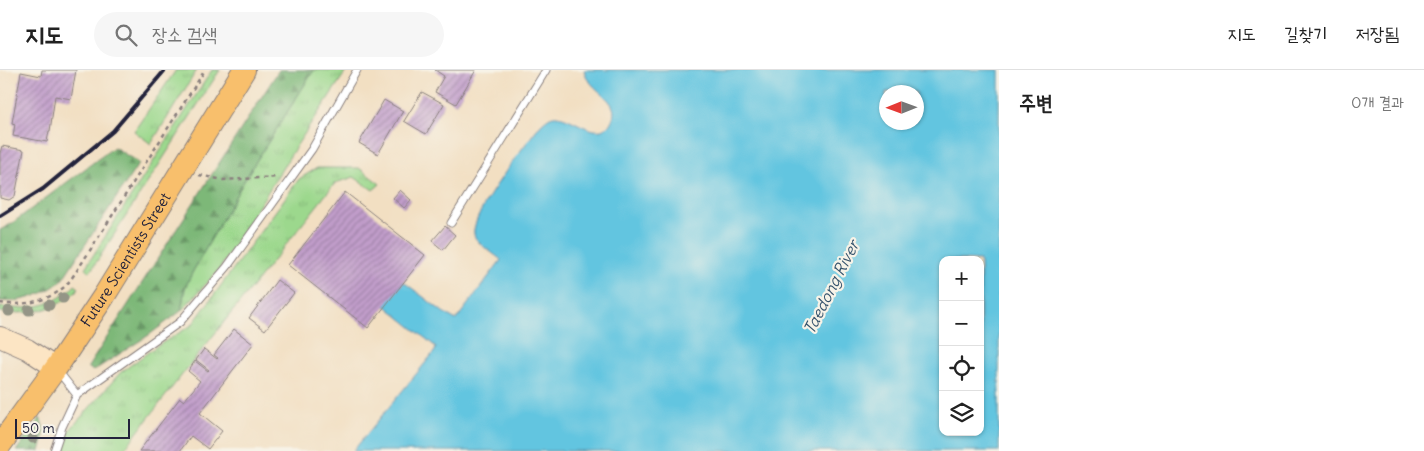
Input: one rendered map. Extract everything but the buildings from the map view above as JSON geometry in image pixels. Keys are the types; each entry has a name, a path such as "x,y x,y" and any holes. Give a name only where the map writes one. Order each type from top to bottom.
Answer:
{"main road":[{"name":"Future Scientists Street","path":"0,445 56,368 104,296 244,70"},
{"path":"0,337 27,349 56,368"}],"lane":[{"path":"54,451 62,427 77,394 180,322 227,267 312,149 357,70"},
{"path":"451,223 546,70"},
{"path":"56,368 77,394"}],"path":[{"path":"0,303 18,304 35,301 52,295 65,287 205,70"},
{"path":"195,175 223,180 292,177"}],"green space":[{"path":"176,70 197,70 151,144 134,131"},
{"path":"212,70 220,70 90,272 85,268"},
{"path":"279,70 314,70 248,174 192,273 185,288 181,311 149,335 93,371 88,367"},
{"path":"314,70 347,70 295,148 219,270 181,311 185,288 192,273 248,174"},
{"path":"114,147 139,163 62,280 49,289 25,299 0,301 0,230 11,224"},
{"path":"317,168 359,168 380,184 373,190 354,177 335,183 123,451 61,451 68,432 120,373 154,348 192,325 299,179"},
{"path":"75,285 79,288 71,296 43,310 22,313 0,312 0,307 31,307 50,302 59,298"},
{"path":"40,418 44,434 40,451 16,451"}],"water":[{"name":"Taedong River","path":"584,70 999,70 999,451 353,451 435,351 436,347 356,282 374,259 456,320 501,260 481,245 475,237 475,225 481,211 501,179 541,124 550,117 557,116 564,117 587,128 601,130 607,127 612,120 613,106 592,84"}],"railway":[{"path":"0,216 43,189 113,131 165,70"}]}
